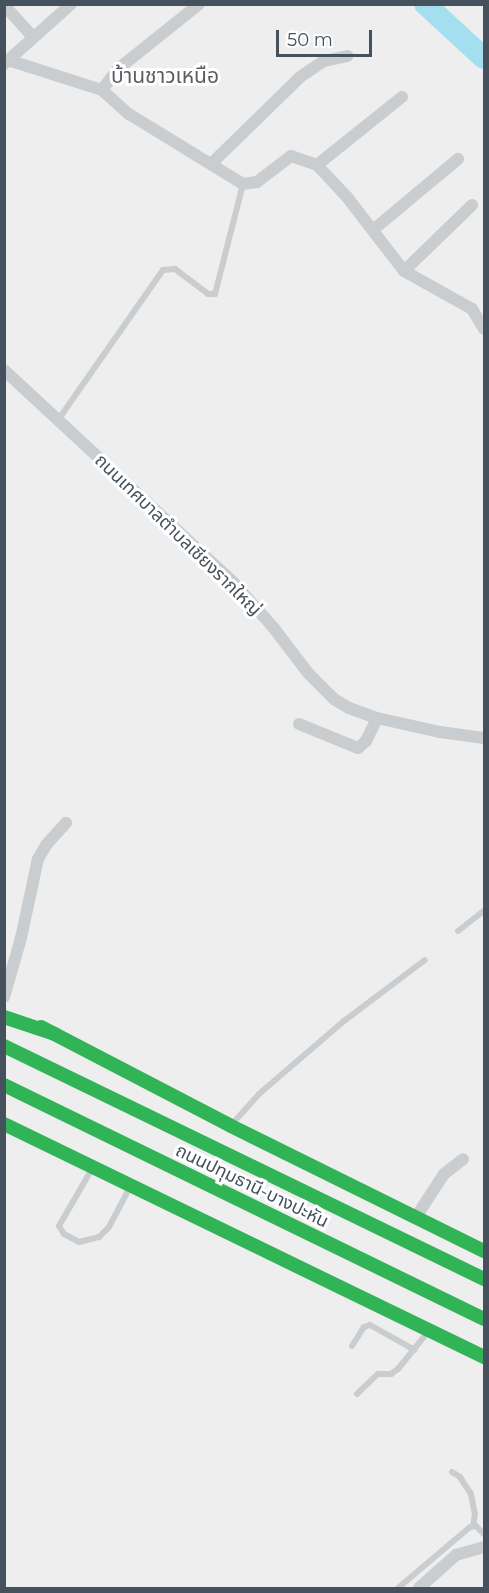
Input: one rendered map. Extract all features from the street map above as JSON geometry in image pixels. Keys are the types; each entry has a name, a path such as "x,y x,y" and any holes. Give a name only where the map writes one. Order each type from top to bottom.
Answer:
{"main road":[{"path":"4,1010 55,1034 231,1126 484,1251"},
{"path":"4,1017 55,1034"},
{"name":"ถนนปทุมธานี-บางปะหัน","path":"4,1046 484,1279"},
{"name":"ถนนปทุมธานี-บางปะหัน","path":"4,1085 484,1319"},
{"path":"4,1091 45,1105"},
{"path":"4,1124 481,1356"}],"street":[{"path":"6,62 71,4"},
{"path":"102,90 117,69 199,4"},
{"path":"4,5 33,37"},
{"path":"211,164 300,78 324,61 347,56"},
{"path":"6,62 102,90 129,114 243,184 257,182 291,156 317,165 405,271 472,309 484,329"},
{"path":"317,165 402,97"},
{"path":"373,230 458,159"},
{"path":"405,271 472,206"},
{"name":"ถนนเทศบาลตำบลเชียงรากใหญ่","path":"4,370 232,582 273,627 308,673 334,699 349,708 376,717 440,732 484,738"},
{"path":"299,724 358,748 366,741 376,717"},
{"path":"4,997 21,938 38,859 46,844 66,823"},
{"path":"416,1217 444,1174 463,1159"},
{"path":"419,1588 456,1555 484,1547"}],"lane":[{"path":"58,420 163,270 175,269 208,294 215,294 243,184"},
{"path":"458,931 484,911"},
{"path":"231,1126 259,1094 344,1021 425,960"},
{"path":"93,1168 59,1226 64,1234 80,1242 99,1237 109,1227 130,1186"},
{"path":"352,1346 364,1327 370,1325 415,1350"},
{"path":"357,1394 378,1374 391,1374 398,1369 429,1330"},
{"path":"398,1588 473,1526 475,1514 471,1494 460,1477 452,1472"},
{"path":"473,1526 484,1534"}],"waterway":[{"path":"425,4 484,58"}],"traffic: fast":[{"path":"4,1017 55,1034"},
{"path":"41,1027 231,1126 484,1251"},
{"path":"4,1046 484,1279"},
{"path":"4,1085 484,1319"},
{"path":"4,1124 484,1357"}],"district":[{"name":"บ้านชาวเหนือ","path":"165,76"}]}
